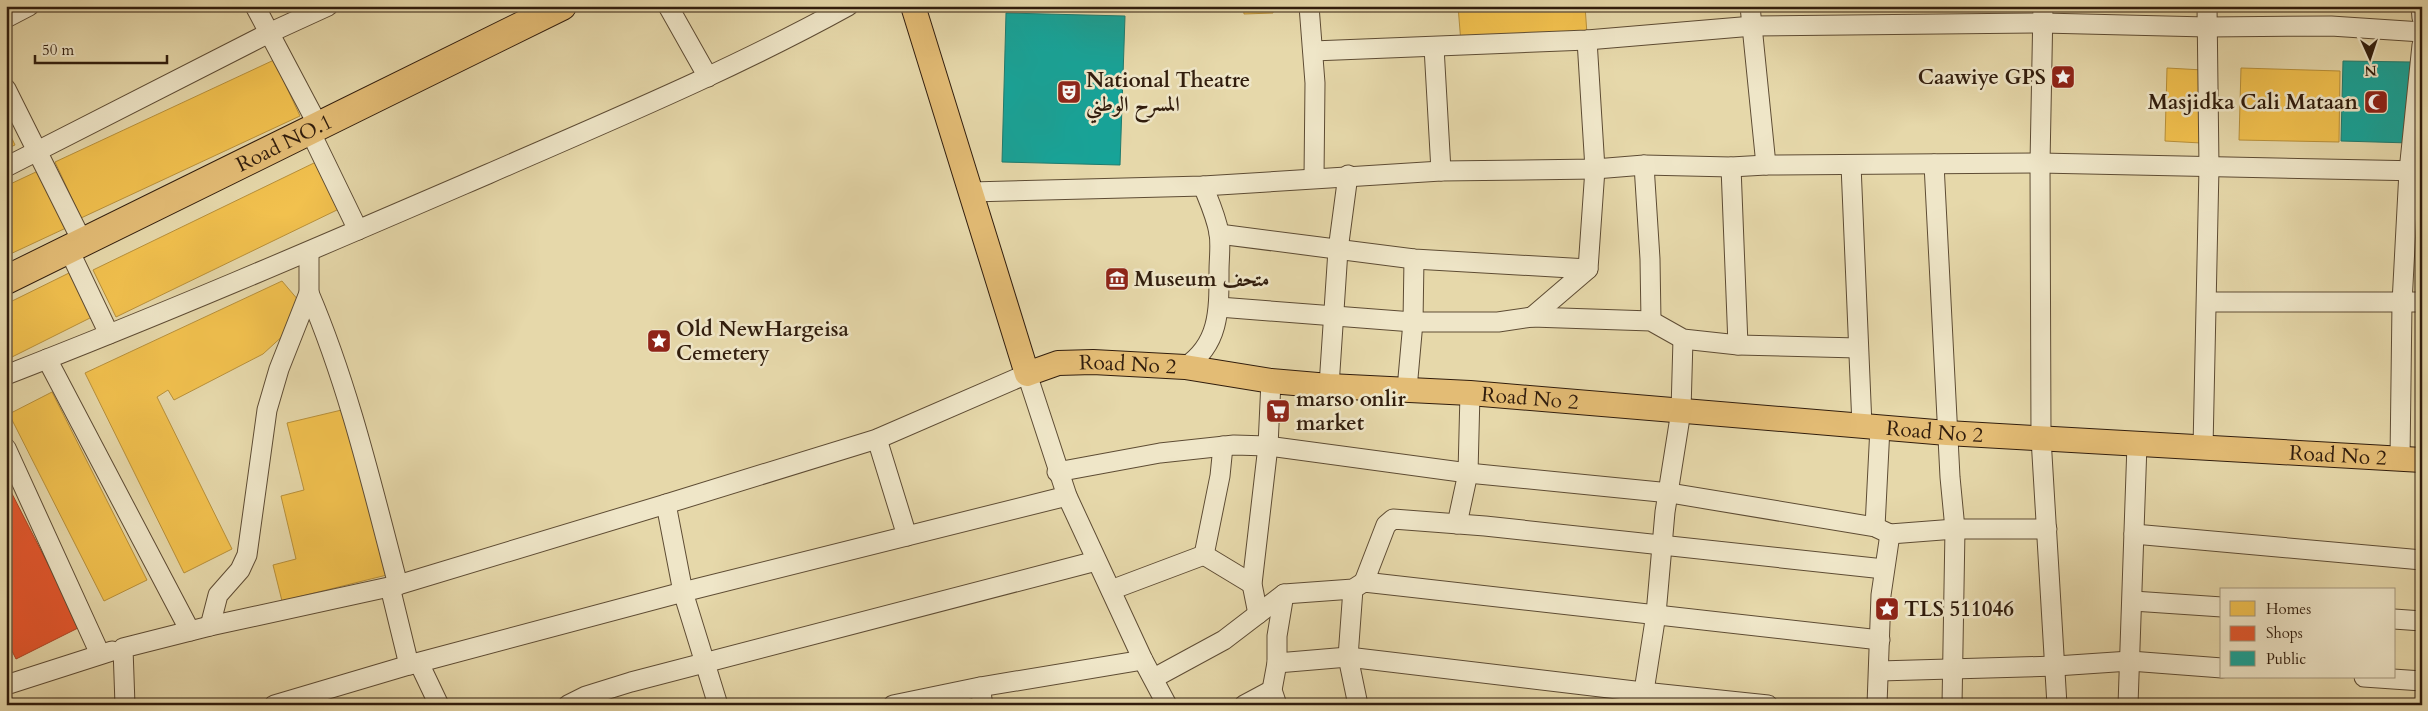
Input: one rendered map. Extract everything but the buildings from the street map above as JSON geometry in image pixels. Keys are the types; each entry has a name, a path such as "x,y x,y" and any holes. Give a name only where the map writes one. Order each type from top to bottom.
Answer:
{"highway":[{"name":"Road NO.1","path":"6,280 562,6"}],"main road":[{"path":"913,6 1027,374"},
{"name":"Road No 2","path":"1027,374 1058,362 1185,367 1271,381 1328,386 1470,392 1947,433 2411,460"}],"street":[{"path":"6,18 29,6"},
{"path":"255,6 314,129 358,230"},
{"path":"6,167 38,153 269,33 328,6"},
{"path":"668,6 708,77"},
{"path":"6,375 309,252 708,77 781,43 848,6"},
{"path":"1309,6 1313,51 1314,177"},
{"path":"1750,6 1766,165"},
{"path":"2203,448 2208,302 2207,6"},
{"path":"2421,6 2422,18"},
{"path":"1313,51 1587,40 1753,26 2043,15 2207,27 2356,26 2422,32"},
{"path":"2043,15 2040,163 2041,438 2057,705"},
{"path":"1532,317 1588,269 1595,169 1587,40"},
{"path":"2411,460 2402,303 2416,171 2422,45"},
{"path":"1434,47 1441,170"},
{"path":"6,89 38,153 109,334"},
{"path":"971,192 1203,186 1314,177 1441,170 1595,169 1644,166 1731,167 1766,165 2040,163 2416,171"},
{"path":"1934,164 1947,433 1955,529 1952,705"},
{"path":"1851,165 1858,348 1871,427 1883,531 1884,569 1877,705"},
{"path":"1644,166 1650,259 1651,321"},
{"path":"1731,167 1738,345"},
{"path":"1328,386 1338,250 1348,175"},
{"path":"1185,367 1198,359 1206,348 1215,326 1219,306 1219,234 1214,212 1203,186"},
{"path":"1219,234 1414,259 1588,269"},
{"path":"210,626 218,595 240,570 247,555 267,410 279,369 309,293 309,252"},
{"path":"1407,389 1414,322 1414,259"},
{"path":"309,293 328,338 352,408 414,664 439,705"},
{"path":"2208,302 2422,302"},
{"path":"1219,306 1414,322 1498,322 1532,317 1651,321 1682,339 1738,345 1858,348"},
{"path":"1643,699 1656,614 1662,546 1681,411 1682,339"},
{"path":"48,359 190,631"},
{"path":"8,681 100,654 210,626 394,586 877,439 1027,374 1057,472 1067,496 1143,660 1167,705"},
{"path":"1258,614 1252,584 1268,446 1271,381"},
{"path":"1457,524 1468,473 1470,392"},
{"path":"877,439 907,536"},
{"path":"2128,705 2137,444"},
{"path":"1057,472 1160,452 1223,446 1268,446 1468,473 1670,493 1883,531 2047,529"},
{"path":"1204,555 1220,476 1223,446"},
{"path":"6,448 100,654"},
{"path":"274,705 414,664 683,592 1067,496"},
{"path":"666,504 683,592 718,705"},
{"path":"1358,705 1348,657 1358,586 1389,521 1393,519 1457,524 1884,569"},
{"path":"2134,534 2422,560"},
{"path":"1204,555 1252,584"},
{"path":"1111,590 1204,555"},
{"path":"568,705 586,696 630,682 706,664 1096,561"},
{"path":"1154,678 1224,640 1284,594 1358,586 1656,614 1880,640"},
{"path":"1244,705 1274,697 1277,636 1284,594"},
{"path":"2132,601 2220,607"},
{"path":"2396,619 2422,621"},
{"path":"123,648 125,705"},
{"path":"1277,663 1348,657 1643,699 1768,705"},
{"path":"893,705 981,696 1143,660"},
{"path":"1879,671 2056,666 2130,661 2220,668"},
{"path":"2378,678 2422,681"}],"place":[{"name":"Caawiye GPS","path":"2063,77"},
{"name":"National Theatre المسرح الوطني","path":"1069,92"},
{"name":"Masjidka Cali Mataan","path":"2376,102"},
{"name":"Museum متحف","path":"1117,279"},
{"name":"Old NewHargeisa Cemetery","path":"659,341"},
{"name":"marso onlir market","path":"1278,411"},
{"name":"TLS 511046","path":"1887,609"}]}
